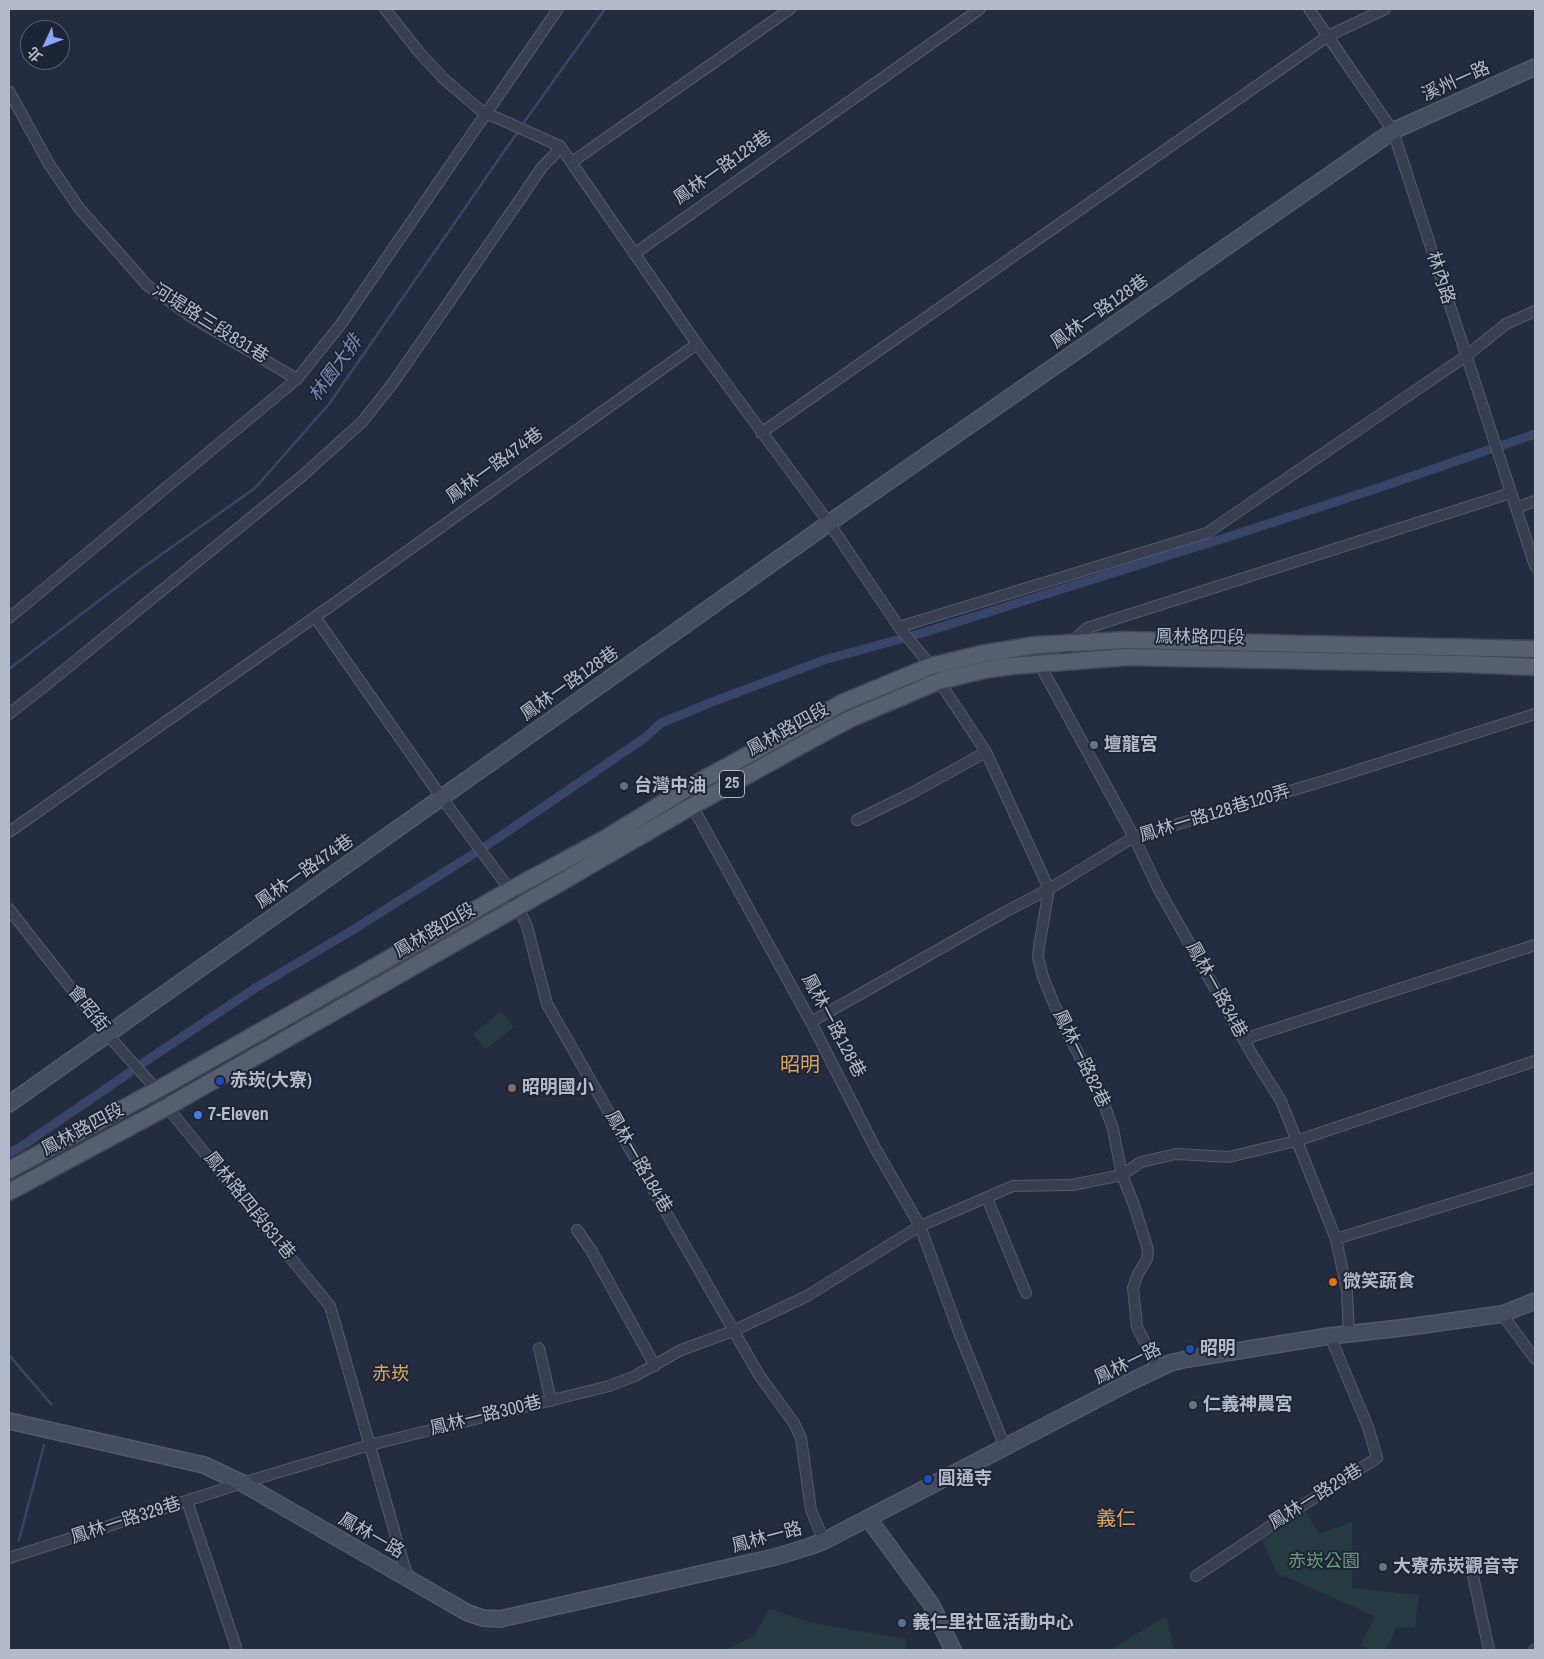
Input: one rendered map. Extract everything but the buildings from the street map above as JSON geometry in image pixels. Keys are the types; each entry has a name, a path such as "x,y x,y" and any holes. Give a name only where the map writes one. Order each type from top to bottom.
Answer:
{"main road":[{"name":"鳳林路四段","path":"9,1170 157,1090 510,890 606,838 684,790 844,702 932,666 981,654 1036,645 1126,640 1535,649"},
{"name":"鳳林路四段","path":"9,1192 167,1107 692,806 850,719 939,681 984,670 1039,663 1138,657 1535,667"}],"street":[{"path":"385,9 419,52 444,79 490,115 557,144 572,162 697,344 828,523 901,629 932,666 939,681 986,752 1049,889"},
{"path":"9,618 297,380 341,324 490,115 558,9"},
{"path":"572,162 790,9"},
{"name":"鳳林一路128巷","path":"634,254 980,9"},
{"name":"林內路","path":"1308,9 1393,131 1535,566"},
{"path":"761,433 1328,36 1385,9"},
{"name":"溪州一路","path":"1393,131 1535,68"},
{"name":"河堤路三段831巷","path":"9,91 49,164 78,208 146,285 193,318 297,380"},
{"name":"鳳林一路128巷","path":"442,798 828,523 1393,131"},
{"path":"9,714 46,686 301,477 362,422 398,375 542,167 554,155 557,144"},
{"path":"901,629 1207,533 1466,356 1506,324 1535,311"},
{"name":"鳳林一路474巷","path":"9,832 315,618 697,344"},
{"path":"1062,661 1072,642 1087,628 1511,493"},
{"path":"1516,508 1535,502"},
{"path":"315,618 442,798 510,890 518,906"},
{"name":"鳳林一路34巷","path":"1039,663 1134,837 1158,888 1281,1101 1336,1239 1347,1291 1349,1334"},
{"name":"鳳林一路128巷120弄","path":"811,1022 1003,912 1049,889 1134,837 1327,780 1535,714"},
{"path":"857,820 910,794 986,752"},
{"name":"鳳林一路128巷","path":"684,790 811,1022 874,1146 920,1226 1005,1447"},
{"name":"鳳林一路474巷","path":"9,1104 442,798"},
{"name":"鳳林一路82巷","path":"1049,889 1038,957 1043,977 1059,1016 1104,1104 1113,1129 1122,1175 1134,1205 1148,1250 1147,1259 1138,1274 1134,1288 1137,1327 1158,1368"},
{"name":"鳳林一路184巷","path":"518,906 527,926 547,1004 733,1331 759,1375 794,1424 801,1438 811,1510 824,1541"},
{"name":"會昭街","path":"9,909 107,1034 157,1090 167,1107"},
{"path":"1244,1038 1535,945"},
{"path":"551,1401 608,1386 635,1376 681,1350 733,1331 807,1296 920,1226 1013,1186 1072,1185 1122,1175 1141,1162 1176,1154 1229,1157 1296,1141 1535,1061"},
{"name":"鳳林路四段631巷","path":"167,1107 330,1306 370,1445"},
{"path":"1336,1239 1535,1178"},
{"path":"987,1198 1026,1294"},
{"path":"577,1230 591,1250 655,1366"},
{"name":"鳳林一路","path":"9,1421 204,1465 242,1483 468,1613 483,1618 500,1619 774,1557 824,1541 1170,1363 1330,1336 1502,1314 1535,1301"},
{"path":"1502,1314 1535,1359"},
{"name":"鳳林一路29巷","path":"1196,1576 1377,1458 1368,1427 1330,1336"},
{"name":"鳳林一路300巷","path":"242,1483 370,1445 551,1401 539,1348"},
{"path":"370,1445 408,1579"},
{"name":"鳳林一路329巷","path":"9,1558 242,1483"},
{"path":"187,1501 236,1647"},
{"path":"868,1518 931,1604 953,1650"},
{"path":"1472,1576 1488,1650"}],"green space":[{"path":"501,1011 514,1027 485,1050 473,1034"},
{"name":"赤崁公園","path":"1306,1512 1319,1534 1352,1522 1352,1588 1419,1595 1415,1627 1397,1627 1386,1650 1369,1650 1361,1645 1375,1616 1277,1573 1262,1540"},
{"path":"769,1609 808,1622 906,1639 906,1650 726,1650 754,1636"},
{"path":"1166,1616 1174,1650 1111,1650 1130,1638"}],"waterway":[{"name":"林園大排","path":"522,125 605,9"},
{"name":"林園大排","path":"9,669 138,571 255,488 329,404 519,130"},
{"path":"143,1063 257,987 356,928 486,846 646,737 661,723 824,660 922,633 1234,535 1535,434"},
{"path":"1533,568 1535,576"},
{"path":"9,1153 129,1073"},
{"path":"9,1355 51,1404"},
{"path":"19,1540 44,1445"}],"place":[{"name":"壇龍宮","path":"1094,745"},
{"name":"台灣中油","path":"624,786"},
{"name":"赤崁(大寮)","path":"220,1081"},
{"name":"昭明國小","path":"512,1088"},
{"name":"7-Eleven","path":"198,1115"},
{"name":"微笑蔬食","path":"1333,1282"},
{"name":"昭明","path":"1190,1349"},
{"name":"仁義神農宮","path":"1193,1405"},
{"name":"圓通寺","path":"928,1479"},
{"name":"大寮赤崁觀音寺","path":"1383,1567"},
{"name":"義仁里社區活動中心","path":"902,1623"}],"district":[{"name":"昭明","path":"800,1066"},
{"name":"赤崁","path":"391,1375"},
{"name":"義仁","path":"1116,1520"}]}
